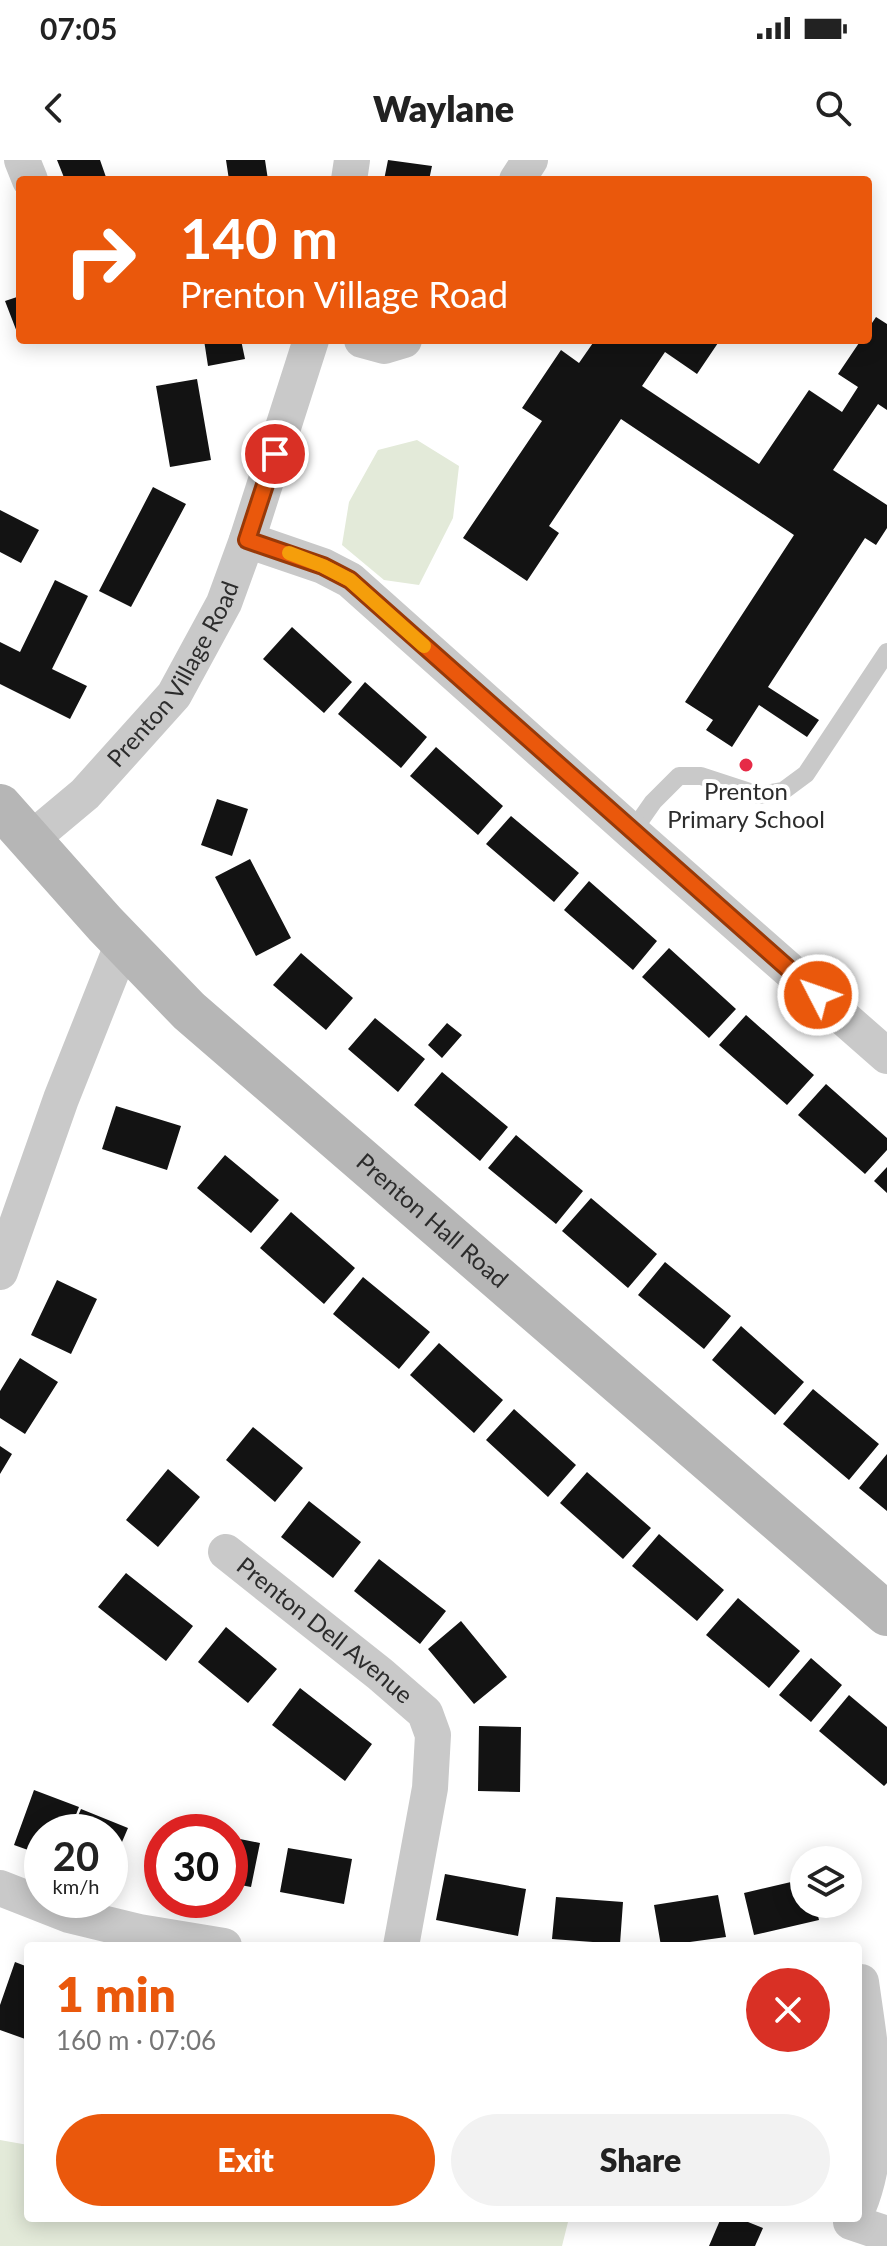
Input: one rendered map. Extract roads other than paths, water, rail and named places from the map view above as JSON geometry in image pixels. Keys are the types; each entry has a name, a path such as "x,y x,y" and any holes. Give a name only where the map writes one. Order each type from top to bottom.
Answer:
{"street":[{"name":"Prenton Village Road","path":"30,840 85,794 174,695 224,603 310,344"},
{"path":"247,540 323,566 350,580 887,1056"},
{"name":"Prenton Hall Road","path":"0,806 123,943 189,1011 887,1614"},
{"path":"0,1272 61,1099 123,943"},
{"name":"Prenton Dell Avenue","path":"226,1552 425,1713 433,1735 430,1788 402,1942"},
{"path":"0,1888 69,1915 139,1932 200,1942"},
{"path":"862,2199 875,2141 869,1978"},
{"path":"851,2224 887,2234"}],"lane":[{"path":"632,832 653,802 679,776 701,776 759,795 783,791 806,774 887,652"}],"place":[{"name":"Prenton Primary School","path":"746,765"}]}
